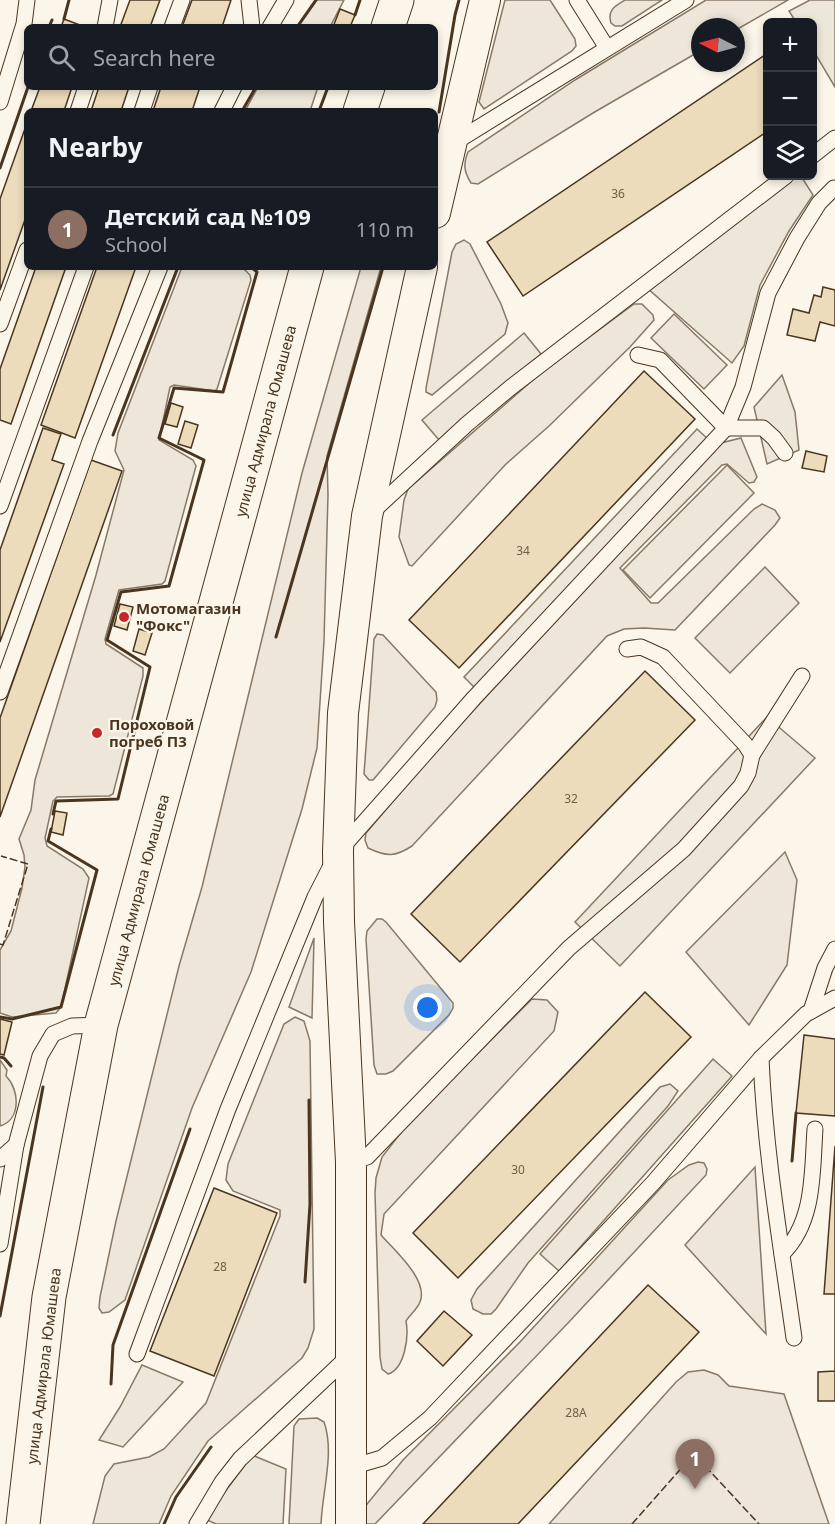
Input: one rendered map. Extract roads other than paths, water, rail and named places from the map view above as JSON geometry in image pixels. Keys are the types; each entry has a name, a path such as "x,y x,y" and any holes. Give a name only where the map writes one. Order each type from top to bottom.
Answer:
{"main road":[{"path":"389,24 397,0"},
{"path":"361,108 367,90"},
{"name":"улица Адмирала Юмашева","path":"23,1524 49,1297 101,1025 306,270"}],"street":[{"path":"438,201 484,0"},
{"path":"351,1524 351,1162 339,922 338,852 343,713 367,516 421,270"}],"lane":[{"path":"0,102 24,24 27,0"},
{"path":"106,24 110,0"},
{"path":"173,24 182,0"},
{"path":"249,0 252,24"},
{"path":"272,24 286,0"},
{"path":"577,0 607,48"},
{"path":"452,144 686,0"},
{"path":"79,108 85,90"},
{"path":"143,108 149,90"},
{"path":"224,108 232,90"},
{"path":"817,153 835,138"},
{"path":"367,516 510,387 781,180"},
{"path":"137,1354 228,1109 315,897 338,852 482,690 726,428 743,387 768,292 819,203 835,188"},
{"path":"0,324 24,258"},
{"path":"0,506 85,270"},
{"path":"0,692 90,441 159,270"},
{"path":"638,355 660,360 726,428 763,428 785,453"},
{"path":"627,649 641,647 663,657 745,744 752,755"},
{"path":"351,1162 367,1157 569,948 684,849 741,786 748,773 752,755 802,676"},
{"path":"811,1011 825,968 835,949"},
{"path":"351,1467 382,1458 430,1418 652,1183 761,1058 811,1011 835,998"},
{"path":"0,1244 16,1145 40,1056 53,1034 72,1026 101,1025"},
{"path":"761,1058 764,1126 770,1180 794,1338"},
{"path":"782,1254 794,1242 809,1203 815,1129"},
{"path":"0,1159 16,1145"},
{"path":"197,1524 222,1482 240,1459 352,1353"}],"place":[{"name":"Мотомагазин \"Фокс\"","path":"124,617"},
{"name":"Пороховой погреб П3","path":"97,733"},
{"name":"Детский сад №109","path":"695,1489"}]}
